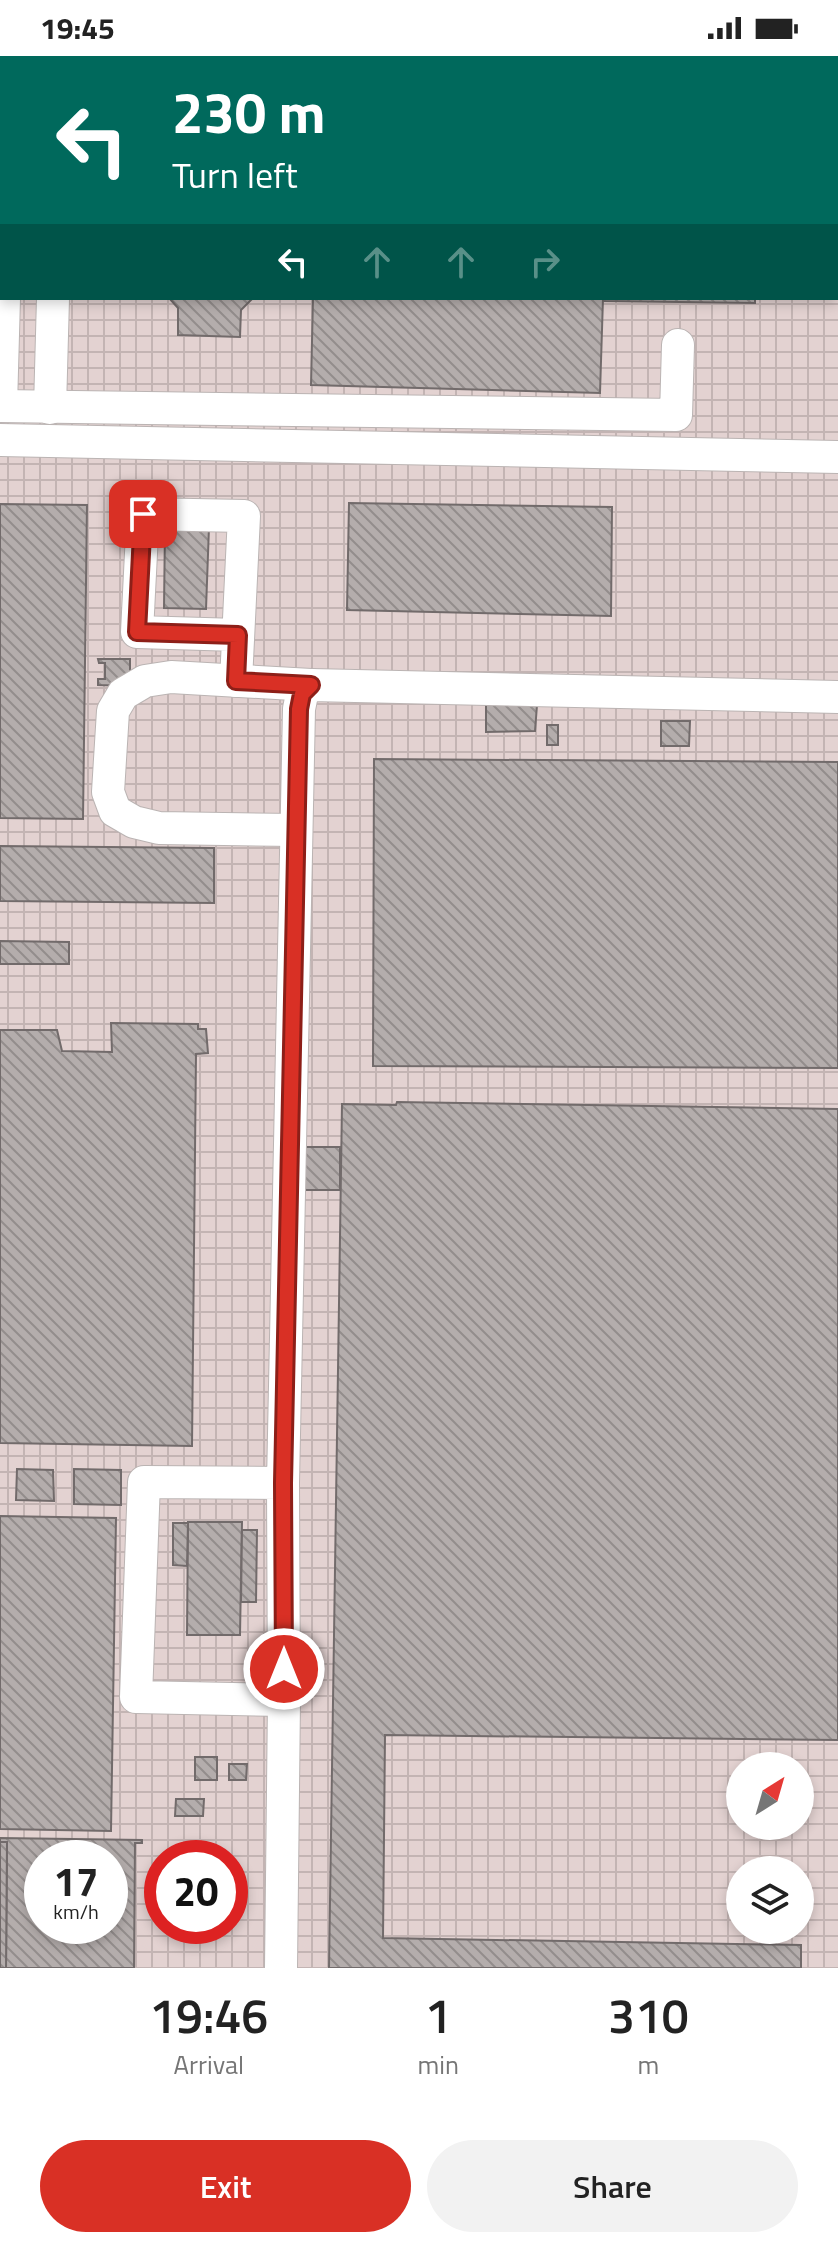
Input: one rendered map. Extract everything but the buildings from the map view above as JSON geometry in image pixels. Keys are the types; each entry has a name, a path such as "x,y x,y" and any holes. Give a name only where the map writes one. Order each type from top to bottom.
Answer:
{"lane":[{"path":"4,300 1,406 676,415 678,345"},
{"path":"50,408 53,300"},
{"path":"0,440 838,457"},
{"path":"236,681 244,516 143,514 137,632 238,635"},
{"path":"296,830 159,828 134,822 115,811 108,792 112,724 113,711 123,694 145,681 171,677 311,685 838,697"},
{"path":"281,1968 283,1483 296,830 299,709 302,694 311,685"},
{"path":"283,1483 144,1482 136,1697 284,1700"}],"shaded area":[{"path":"0,300 838,300 838,1968 0,1968"}],"route":[{"path":"143,514 137,632 238,635 236,681 311,685 302,694 299,709 283,1483 284,1669"}]}
